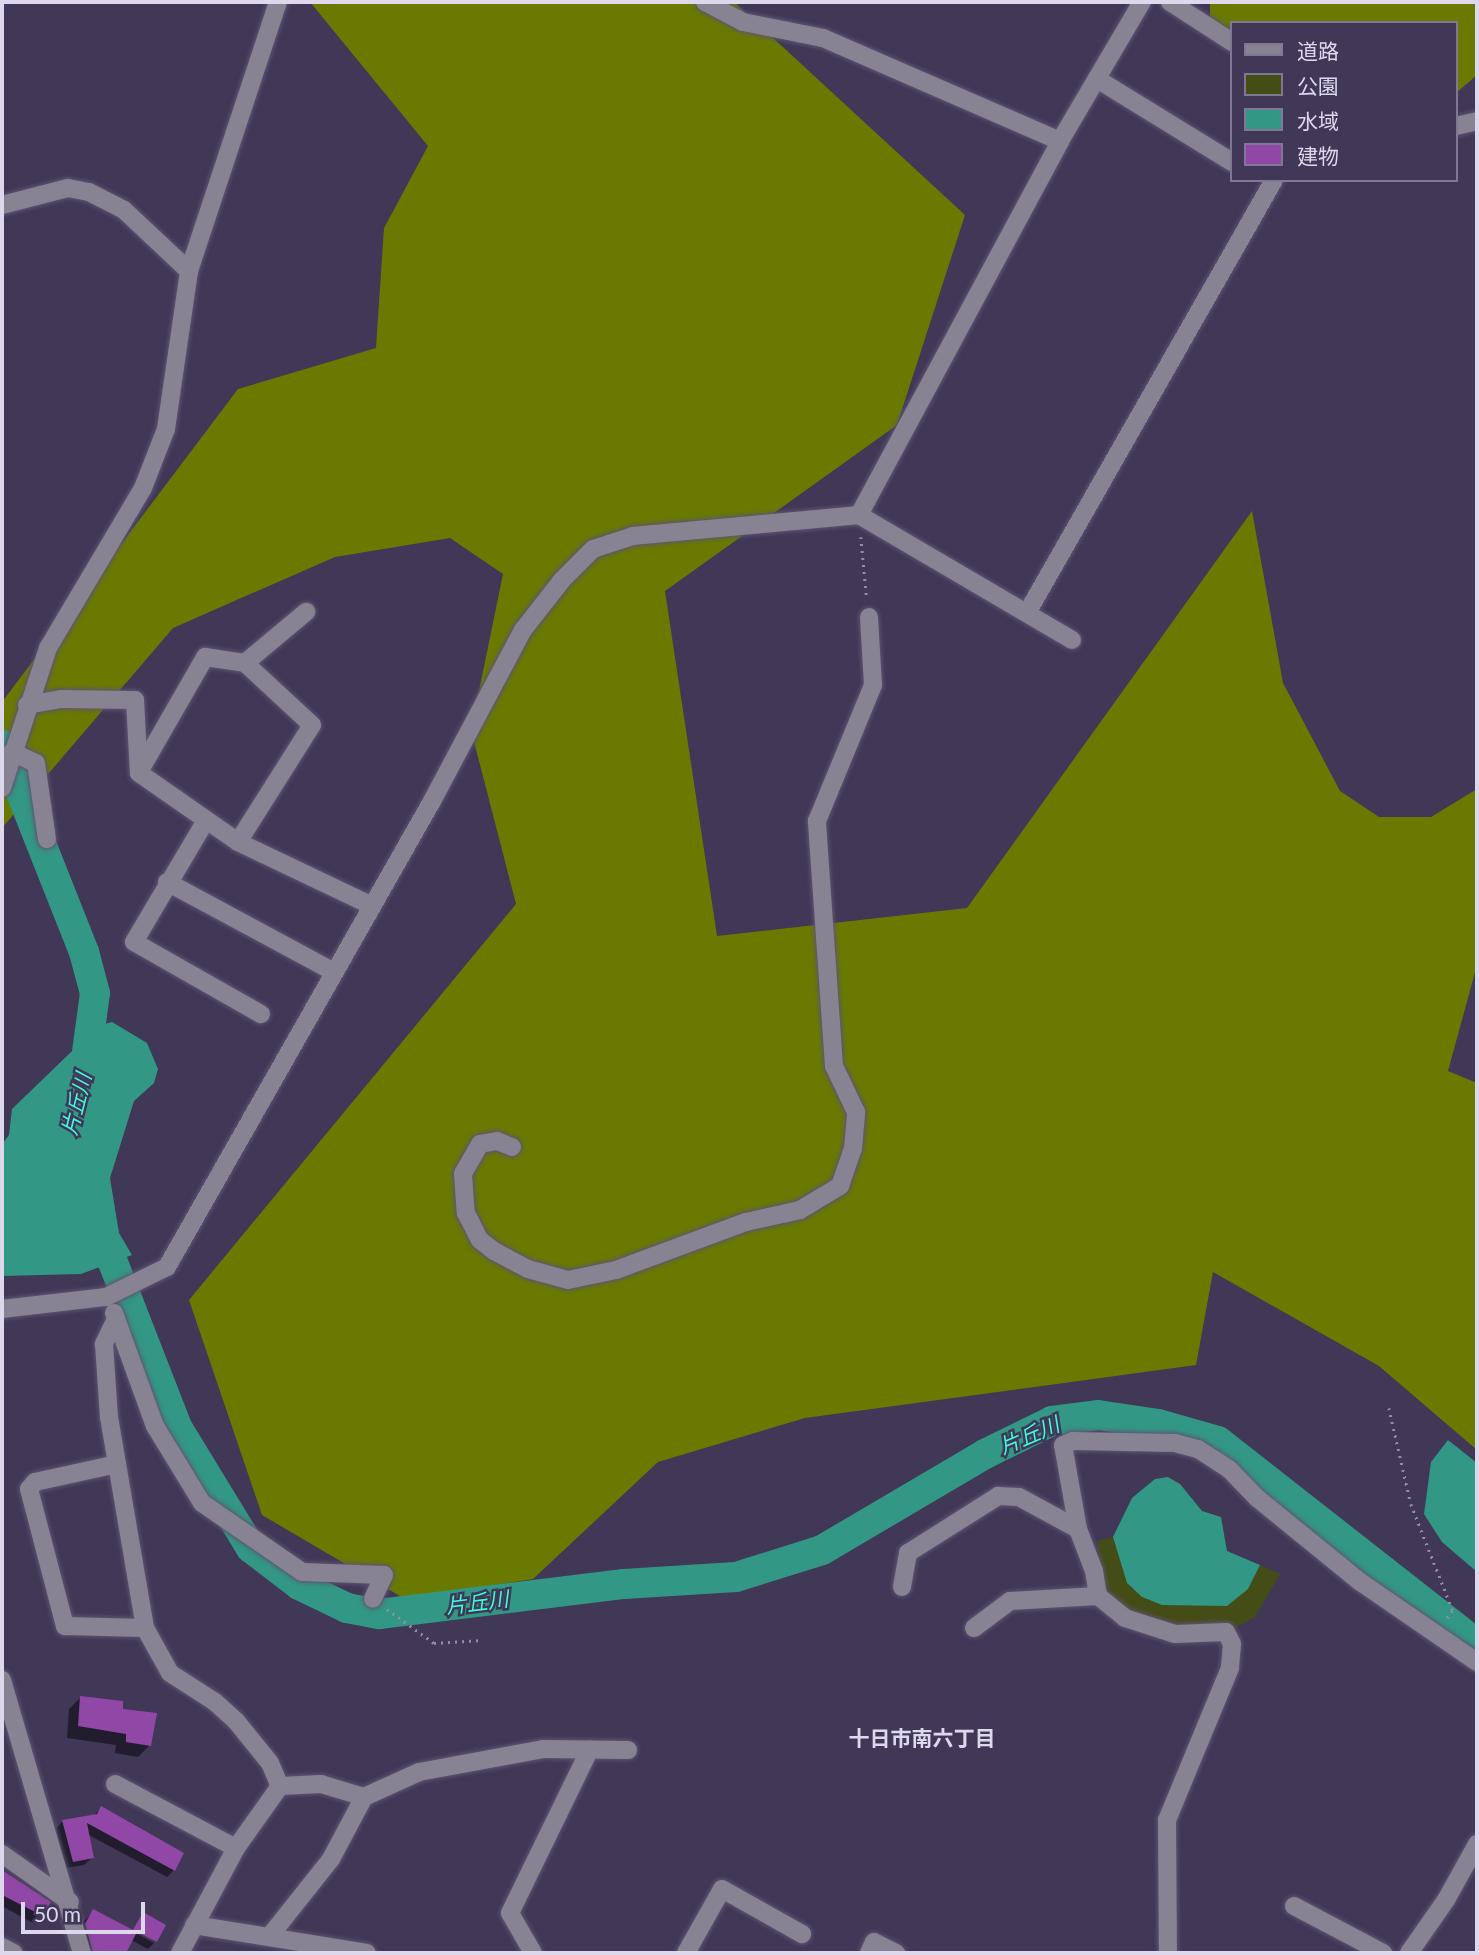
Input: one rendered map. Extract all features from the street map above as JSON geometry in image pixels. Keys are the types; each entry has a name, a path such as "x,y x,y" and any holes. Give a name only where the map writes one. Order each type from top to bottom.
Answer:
{"street":[{"path":"2,788 27,705 48,648 143,488 166,429 188,271 278,2"},
{"path":"705,2 743,22 823,38 1060,141"},
{"path":"859,515 1060,141 1142,2"},
{"path":"1170,2 1230,40"},
{"path":"1097,79 1230,161"},
{"path":"1458,126 1477,121"},
{"path":"1027,613 1269,182"},
{"path":"2,205 68,188 89,192 124,210 188,271"},
{"path":"2,1309 106,1297 167,1267 370,905 432,801 523,630 562,580 593,549 633,536 859,515 1072,640"},
{"path":"245,663 306,611"},
{"path":"512,1147 497,1141 480,1144 463,1174 466,1213 480,1240 494,1251 528,1269 568,1280 616,1270 747,1222 800,1210 840,1186 853,1149 856,1112 834,1066 817,821 873,685 869,617"},
{"path":"139,773 205,657 245,663 312,725 238,842"},
{"path":"27,705 61,698 135,700 139,773"},
{"path":"12,752 36,763 47,839"},
{"path":"139,773 205,822 238,842 370,905"},
{"path":"205,822 167,882 134,942 261,1014"},
{"path":"167,882 334,972"},
{"path":"106,1297 117,1319 155,1426 202,1503 302,1572 384,1575 373,1599"},
{"path":"117,1319 104,1344 117,1464 145,1628 170,1674 215,1702 236,1720 270,1763 281,1786"},
{"path":"1168,1953 1167,1819 1230,1668 1232,1644 1226,1632 1175,1634 1152,1628 1125,1618 1098,1596 1094,1571 1078,1529 1063,1445 1073,1441 1175,1443 1198,1449 1229,1469 1257,1498 1359,1581 1477,1662"},
{"path":"117,1464 35,1482 29,1489 65,1626 145,1628"},
{"path":"902,1587 908,1553 998,1496 1018,1497 1078,1529"},
{"path":"974,1628 1010,1601 1098,1596"},
{"path":"2,1680 70,1902 82,1953"},
{"path":"269,1937 331,1859 364,1797 419,1772 543,1749 628,1750"},
{"path":"533,1953 510,1913 590,1749"},
{"path":"116,1784 236,1848"},
{"path":"281,1786 321,1784 364,1797"},
{"path":"180,1953 236,1848 281,1786"},
{"path":"1409,1953 1446,1900 1477,1844"},
{"path":"2,1854 70,1902"},
{"path":"686,1953 722,1889 802,1934"},
{"path":"1294,1906 1383,1953"},
{"path":"194,1925 367,1953"},
{"path":"869,1953 874,1942 895,1953"},
{"path":"2,1947 14,1953"}],"path":[{"path":"859,515 869,617"},
{"path":"1389,1408 1410,1504 1453,1611"},
{"path":"373,1599 434,1643 483,1640"}],"green space":[{"path":"310,2 734,2 965,215 897,425 665,591 717,936 967,908 1252,511 1283,683 1340,791 1379,817 1431,817 1477,789 1477,965 1448,1071 1477,1083 1477,1450 1379,1366 1213,1272 1196,1365 805,1418 658,1462 533,1579 405,1599 262,1515 189,1300 516,904 471,730 503,574 450,538 335,557 173,628 2,828 2,702 238,389 376,348 384,228 428,146"},
{"path":"1210,2 1477,2 1477,75 1458,91 1458,21 1230,21 1230,31 1210,18"},
{"path":"1113,1537 1131,1589 1248,1589 1260,1565 1280,1574 1255,1617 1237,1627 1174,1630 1118,1608 1105,1591 1097,1541"}],"water":[{"path":"112,1022 147,1043 158,1069 154,1083 134,1101 110,1178 119,1233 132,1255 81,1274 2,1276 2,1144 9,1135 12,1109 98,1026"},
{"path":"1448,1440 1477,1463 1477,1572 1442,1542 1424,1514 1431,1462"},
{"path":"1168,1477 1180,1484 1202,1511 1221,1517 1227,1551 1260,1565 1248,1589 1227,1606 1162,1605 1142,1597 1127,1583 1113,1537 1132,1498 1155,1479"}],"building":[{"path":"80,1696 123,1701 123,1709 157,1713 151,1746 126,1742 126,1734 78,1726"},
{"path":"101,1806 184,1853 175,1871 87,1823 94,1858 73,1862 62,1820 97,1814"},
{"path":"2,1870 51,1902 43,1916 2,1895"},
{"path":"93,1909 137,1932 126,1953 93,1953 85,1924"},
{"path":"143,1912 166,1925 157,1942 133,1930"}],"waterway":[{"name":"片丘川","path":"2,745 84,952 95,993 84,1074"},
{"name":"片丘川","path":"98,1224 177,1427 251,1548 299,1585 347,1608 379,1614 624,1584 736,1577 822,1550 985,1454 1052,1421 1098,1415 1158,1424 1218,1441 1477,1644"}],"district":[{"name":"十日市南六丁目","path":"922,1738"}]}
